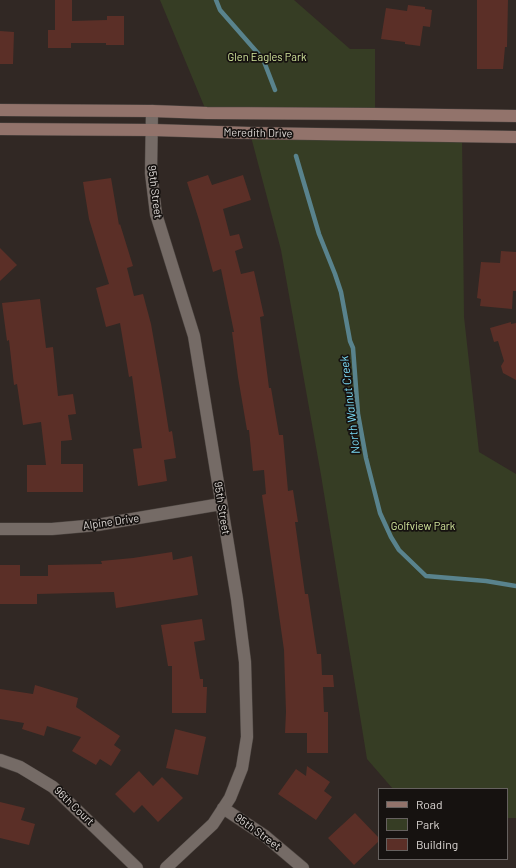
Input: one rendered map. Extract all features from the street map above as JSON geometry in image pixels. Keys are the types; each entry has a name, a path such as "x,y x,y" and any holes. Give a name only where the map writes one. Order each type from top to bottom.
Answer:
{"main road":[{"name":"Meredith Drive","path":"0,110 516,116"},
{"name":"Meredith Drive","path":"0,129 516,136"}],"street":[{"name":"95th Street","path":"152,111 153,130 151,173 156,214 194,336 245,662 247,737 242,768 230,798 223,808 265,836 303,868"},
{"name":"Alpine Drive","path":"0,529 52,529 98,525 221,504"},
{"name":"96th Court","path":"0,760 20,767 54,786 137,868"},
{"path":"166,868 213,824 223,808"}],"green space":[{"name":"Glen Eagles Park","path":"160,0 294,0 350,49 375,49 375,114 207,113"},
{"name":"Golfview Park","path":"250,133 462,135 464,317 479,452 516,474 516,818 508,818 508,788 392,788 367,759 321,475 281,250"}],"building":[{"path":"55,0 72,0 72,21 107,20 107,16 124,16 124,45 106,45 106,43 71,43 71,48 48,48 48,30 55,30"},
{"path":"477,0 508,0 507,47 505,47 503,69 477,69"},
{"path":"408,5 425,7 425,9 432,10 430,27 423,26 420,46 405,44 405,42 381,39 386,8 407,11"},
{"path":"0,31 14,32 13,64 0,64"},
{"path":"208,175 212,185 243,175 251,200 223,209 230,236 239,234 243,248 235,251 241,274 254,271 264,316 260,317 269,388 271,388 279,435 283,435 288,491 293,490 298,522 295,522 305,594 308,594 317,654 321,654 322,675 333,675 334,687 323,687 324,712 328,712 328,753 307,753 307,733 285,733 286,712 284,650 262,495 266,494 264,470 253,471 249,430 247,430 238,377 232,332 234,332 221,269 213,272 187,182"},
{"path":"111,178 119,225 120,224 133,266 127,268 134,296 143,294 151,324 169,432 172,431 176,458 164,460 167,481 138,486 133,449 142,448 132,376 129,377 120,323 106,327 96,288 109,284 89,219 83,182"},
{"path":"0,248 17,265 0,281"},
{"path":"501,251 516,252 516,291 513,291 512,309 480,306 481,299 477,298 481,262 500,263"},
{"path":"40,299 46,348 53,347 58,396 73,394 76,414 68,415 72,440 61,441 61,464 83,464 83,492 27,492 27,465 46,465 41,422 23,425 17,384 14,385 9,340 7,341 2,303"},
{"path":"511,322 511,324 516,323 516,380 503,373 501,366 504,361 498,341 494,342 490,328"},
{"path":"172,552 173,560 192,556 198,595 116,608 114,592 37,594 37,604 0,604 0,565 20,565 20,576 48,576 48,565 102,564 101,561"},
{"path":"202,619 205,640 194,642 200,679 203,679 203,687 207,687 206,713 172,713 172,666 168,666 161,625"},
{"path":"35,685 78,698 76,707 120,736 114,745 121,750 111,766 100,759 96,765 72,751 81,737 47,726 44,736 22,729 24,723 0,719 0,689 33,694"},
{"path":"175,729 206,737 198,775 166,768"},
{"path":"307,766 330,782 324,791 332,797 316,820 278,794 296,769 306,776"},
{"path":"139,771 153,786 162,777 183,798 158,822 142,805 134,813 115,794"},
{"path":"0,802 25,808 21,820 35,824 29,845 0,838"},
{"path":"355,813 378,837 378,842 354,865 328,838"}],"waterway":[{"name":"North Walnut Creek","path":"216,0 220,10 263,59 275,90"},
{"name":"North Walnut Creek","path":"296,156 319,234 341,292 350,341 353,348 358,414 366,458 380,513 391,537 399,550 426,576 486,581 516,586"}]}
